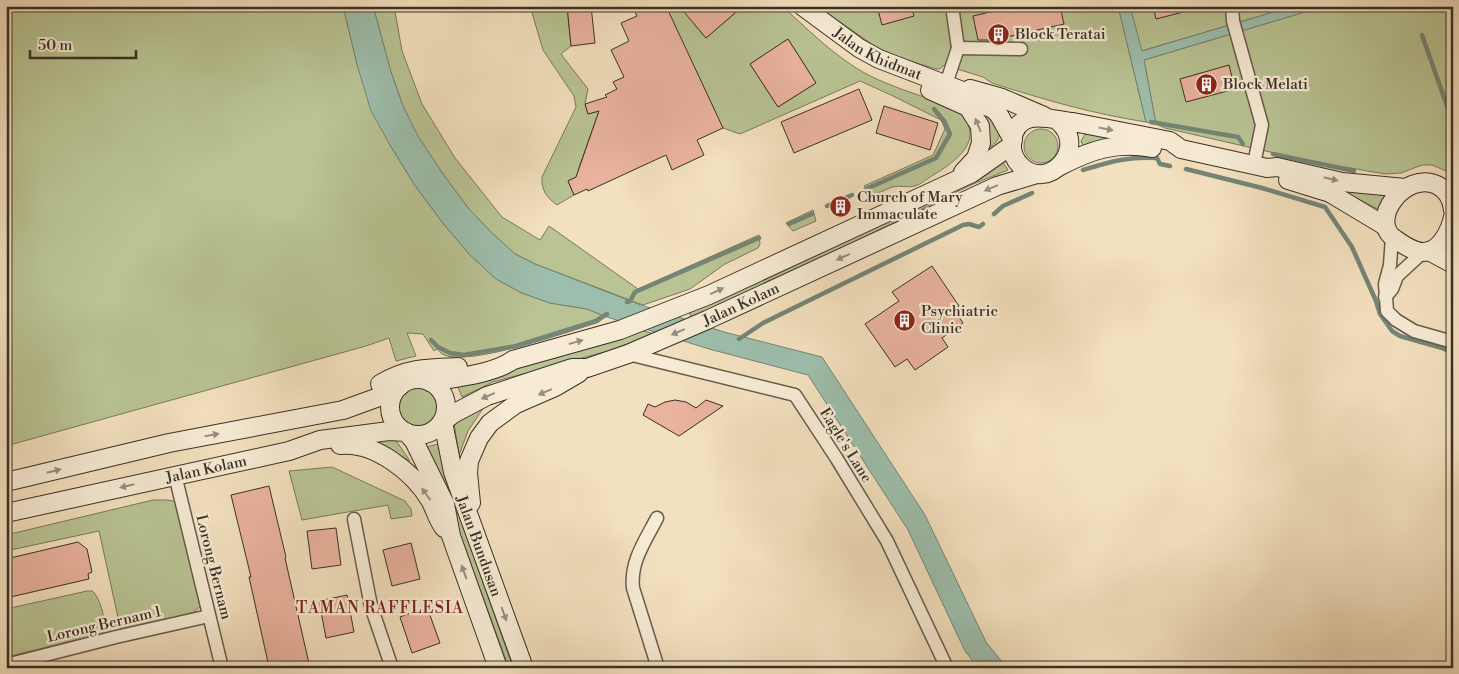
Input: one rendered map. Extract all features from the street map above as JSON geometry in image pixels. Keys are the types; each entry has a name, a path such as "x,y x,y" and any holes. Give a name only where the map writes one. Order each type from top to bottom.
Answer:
{"main road":[{"name":"Jalan Khidmat","path":"802,6 858,48 879,59 953,87 971,89 1002,98 1051,119"},
{"path":"879,59 897,77 968,107 974,116 982,134 976,158 954,181"},
{"name":"Jalan Khidmat","path":"953,87 968,98 993,109 999,116 1012,142"},
{"path":"1177,146 1166,150 1140,145 1098,149 1060,166 1050,173 1037,174 1029,172 1016,162 1012,142 1016,129 1029,118 1051,119 1170,141 1177,146 1181,149 1260,166 1277,167 1342,182 1406,188"},
{"path":"1051,119 1064,126 1068,135 1070,146 1067,156 1060,166"},
{"name":"Jalan Kolam","path":"321,414 369,392 392,377 419,368 466,367 513,360 620,330 672,310 972,173 1012,142"},
{"path":"1260,166 1276,177 1330,193 1412,249 1426,251 1453,264"},
{"name":"Jalan Kolam","path":"443,422 453,414 504,390 572,368 587,368 628,354 707,320 975,195 1037,174"},
{"path":"1389,232 1386,214 1389,208 1406,188 1419,182 1434,184 1446,192 1452,203 1453,210"},
{"path":"1426,251 1445,238 1451,228"},
{"name":"Jalan Kolam","path":"430,382 492,370 505,366 513,360"},
{"path":"475,536 468,474 469,461 479,438 490,422 516,404 555,387 587,368"},
{"path":"414,380 430,382 442,392 446,407 443,422 437,428 422,435 415,435 400,429 391,416 391,400 400,386 414,380"},
{"name":"Jalan Kolam","path":"6,482 169,443 343,410 376,398 400,386"},
{"name":"Jalan Bundusan","path":"443,422 453,472 524,668"},
{"name":"Jalan Kolam","path":"6,513 289,451 320,440 389,431 406,432"},
{"name":"Jalan Bundusan","path":"406,432 414,442 446,504 451,536 498,668"},
{"path":"289,451 345,444 356,445 388,458 413,478 423,490 430,500 442,526 451,536"}],"street":[{"path":"1232,6 1233,21 1262,125 1260,166"},
{"path":"953,87 958,48 956,7"},
{"path":"958,48 1021,50"},
{"path":"1389,232 1390,265 1385,284 1387,311 1396,320 1414,331 1453,342"},
{"path":"1385,297 1392,288 1397,276 1426,251"},
{"name":"Eagle's Lane","path":"628,354 795,395 837,459 887,542 947,668"},
{"name":"Lorong Bernam","path":"175,475 222,668"},
{"path":"657,518 632,570 632,588 658,668"},
{"path":"354,519 371,606 392,668"},
{"name":"Lorong Bernam 1","path":"6,665 116,637 210,616"}],"shaded area":[{"path":"6,6 343,6 358,68 390,145 414,184 442,222 469,254 496,279 522,293 550,303 587,309 604,316 599,322 543,340 473,356 455,357 442,354 437,349 434,351 423,334 407,333 416,356 396,361 389,338 6,446"},
{"path":"343,6 373,6 391,72 403,106 418,136 469,209 515,254 535,264 638,304 724,332 822,357 925,515 986,642 1007,668 978,668 965,651 908,530 808,375 709,349 587,309 550,303 522,293 496,279 469,254 414,184 371,111"},
{"path":"373,6 394,6 402,51 422,104 455,158 502,217 540,240 549,226 638,289 759,235 760,244 758,248 725,264 690,289 643,305 535,264 515,254 469,209 418,137 403,106 391,72"},
{"path":"530,6 567,6 571,46 561,54 588,89 585,104 588,114 599,111 578,170 580,175 568,181 574,195 557,205 545,193 542,177 576,107 574,96 543,50"},
{"path":"654,6 678,6 680,8 682,6 714,6 694,24 706,38 740,9 737,6 782,6 818,39 857,69 871,77 957,110 965,120 970,138 961,154 945,168 920,184 912,187 892,187 879,193 870,194 864,186 933,155 945,129 941,120 860,81 740,134 723,128","holes":["788,39 816,83 778,107 750,64"]},
{"path":"817,6 1118,6 1146,122 1107,115 1049,100 992,83 983,77 944,65 940,69 936,69 898,57 876,47"},
{"path":"1118,6 1130,6 1142,51 1294,6 1325,6 1144,60 1156,124 1146,122"},
{"path":"1130,6 1294,6 1141,51"},
{"path":"1325,6 1453,6 1453,174 1432,165 1422,165 1401,173 1385,174 1305,160 1165,128 1156,124 1144,60"},
{"path":"980,107 994,119 1000,132 995,143 984,150"},
{"path":"1041,129 1048,130 1053,134 1057,139 1057,153 1053,158 1048,162 1041,163 1034,162 1029,158 1025,153 1024,146 1025,139 1029,134 1034,130"},
{"path":"1085,134 1115,137 1083,146 1081,141"},
{"path":"1002,161 1008,170 971,185 803,267 692,318 689,312"},
{"path":"1345,190 1386,194 1382,211 1344,192"},
{"path":"813,210 816,221 793,231 786,223"},
{"path":"641,330 654,334 608,351 493,382 462,397 455,380 549,359"},
{"path":"417,387 432,393 438,408 432,423 417,429 402,423 396,408 402,393"},
{"path":"484,407 468,431 459,455 454,423"},
{"path":"368,438 395,439 410,461"},
{"path":"439,444 447,480 513,668 509,668 441,482 421,448"},
{"path":"332,467 405,501 411,509 412,516 391,519 388,505 302,520 289,471"},
{"path":"153,500 183,503 203,604 193,613 121,631 99,531 6,551 6,535"},
{"path":"87,591 95,593 101,607 105,630 101,634 6,657 6,609"}],"building":[{"path":"567,6 591,6 595,43 571,46"},
{"path":"632,6 666,6 723,128 697,140 704,155 672,170 666,155 588,191 587,189 574,195 568,181 576,177 599,111 588,114 585,104 607,97 605,95 617,89 613,82 624,77 611,50 629,41 621,23 637,16"},
{"path":"679,6 743,6 706,38"},
{"path":"877,6 911,6 914,16 882,25"},
{"name":"Block Teratai","path":"1016,6 1060,6 1064,24 993,40 978,40 973,16"},
{"path":"1153,6 1190,6 1191,10 1156,19"},
{"path":"788,39 816,83 778,107 750,64"},
{"name":"Block Melati","path":"1229,65 1235,89 1186,102 1180,79"},
{"path":"859,89 872,120 794,153 781,122"},
{"path":"884,106 938,123 930,150 876,133"},
{"name":"Psychiatric Clinic","path":"932,266 959,306 954,310 963,323 942,338 948,347 915,370 907,359 895,367 865,324 899,301 892,292"},
{"path":"675,400 686,402 696,408 706,400 723,406 679,436 643,415 648,404 655,407"},
{"path":"269,486 310,668 269,668 249,577 251,577 231,495"},
{"path":"336,528 341,565 312,569 307,531"},
{"path":"78,542 87,549 92,572 88,574 89,579 6,598 6,559"},
{"path":"411,543 420,579 392,586 383,550"},
{"path":"347,595 354,632 326,638 319,601"},
{"path":"427,607 440,643 412,653 400,617"}],"waterway":[{"path":"1422,35 1453,123"},
{"path":"866,189 936,158 950,134 944,121 934,109"},
{"path":"1151,122 1238,137 1243,144"},
{"path":"1273,154 1354,171"},
{"path":"1083,170 1111,162 1137,158 1157,158 1160,164 1170,166"},
{"path":"1186,169 1262,188 1325,207 1352,247 1380,314 1392,331 1400,336 1453,353"},
{"path":"994,214 1003,206 1032,193"},
{"path":"827,206 852,195"},
{"path":"789,224 812,214"},
{"path":"739,339 763,323 963,225 969,224 979,227 983,224"},
{"path":"627,302 630,301 635,292 759,238"},
{"path":"431,340 438,347 450,353 464,355 516,346 596,321 607,314"}],"place":[{"name":"Block Teratai","path":"999,34"},
{"name":"Block Melati","path":"1207,84"},
{"name":"Church of Mary Immaculate","path":"841,206"},
{"name":"Psychiatric Clinic","path":"905,320"}],"district":[{"name":"TAMAN RAFFLESIA","path":"380,607"}]}
